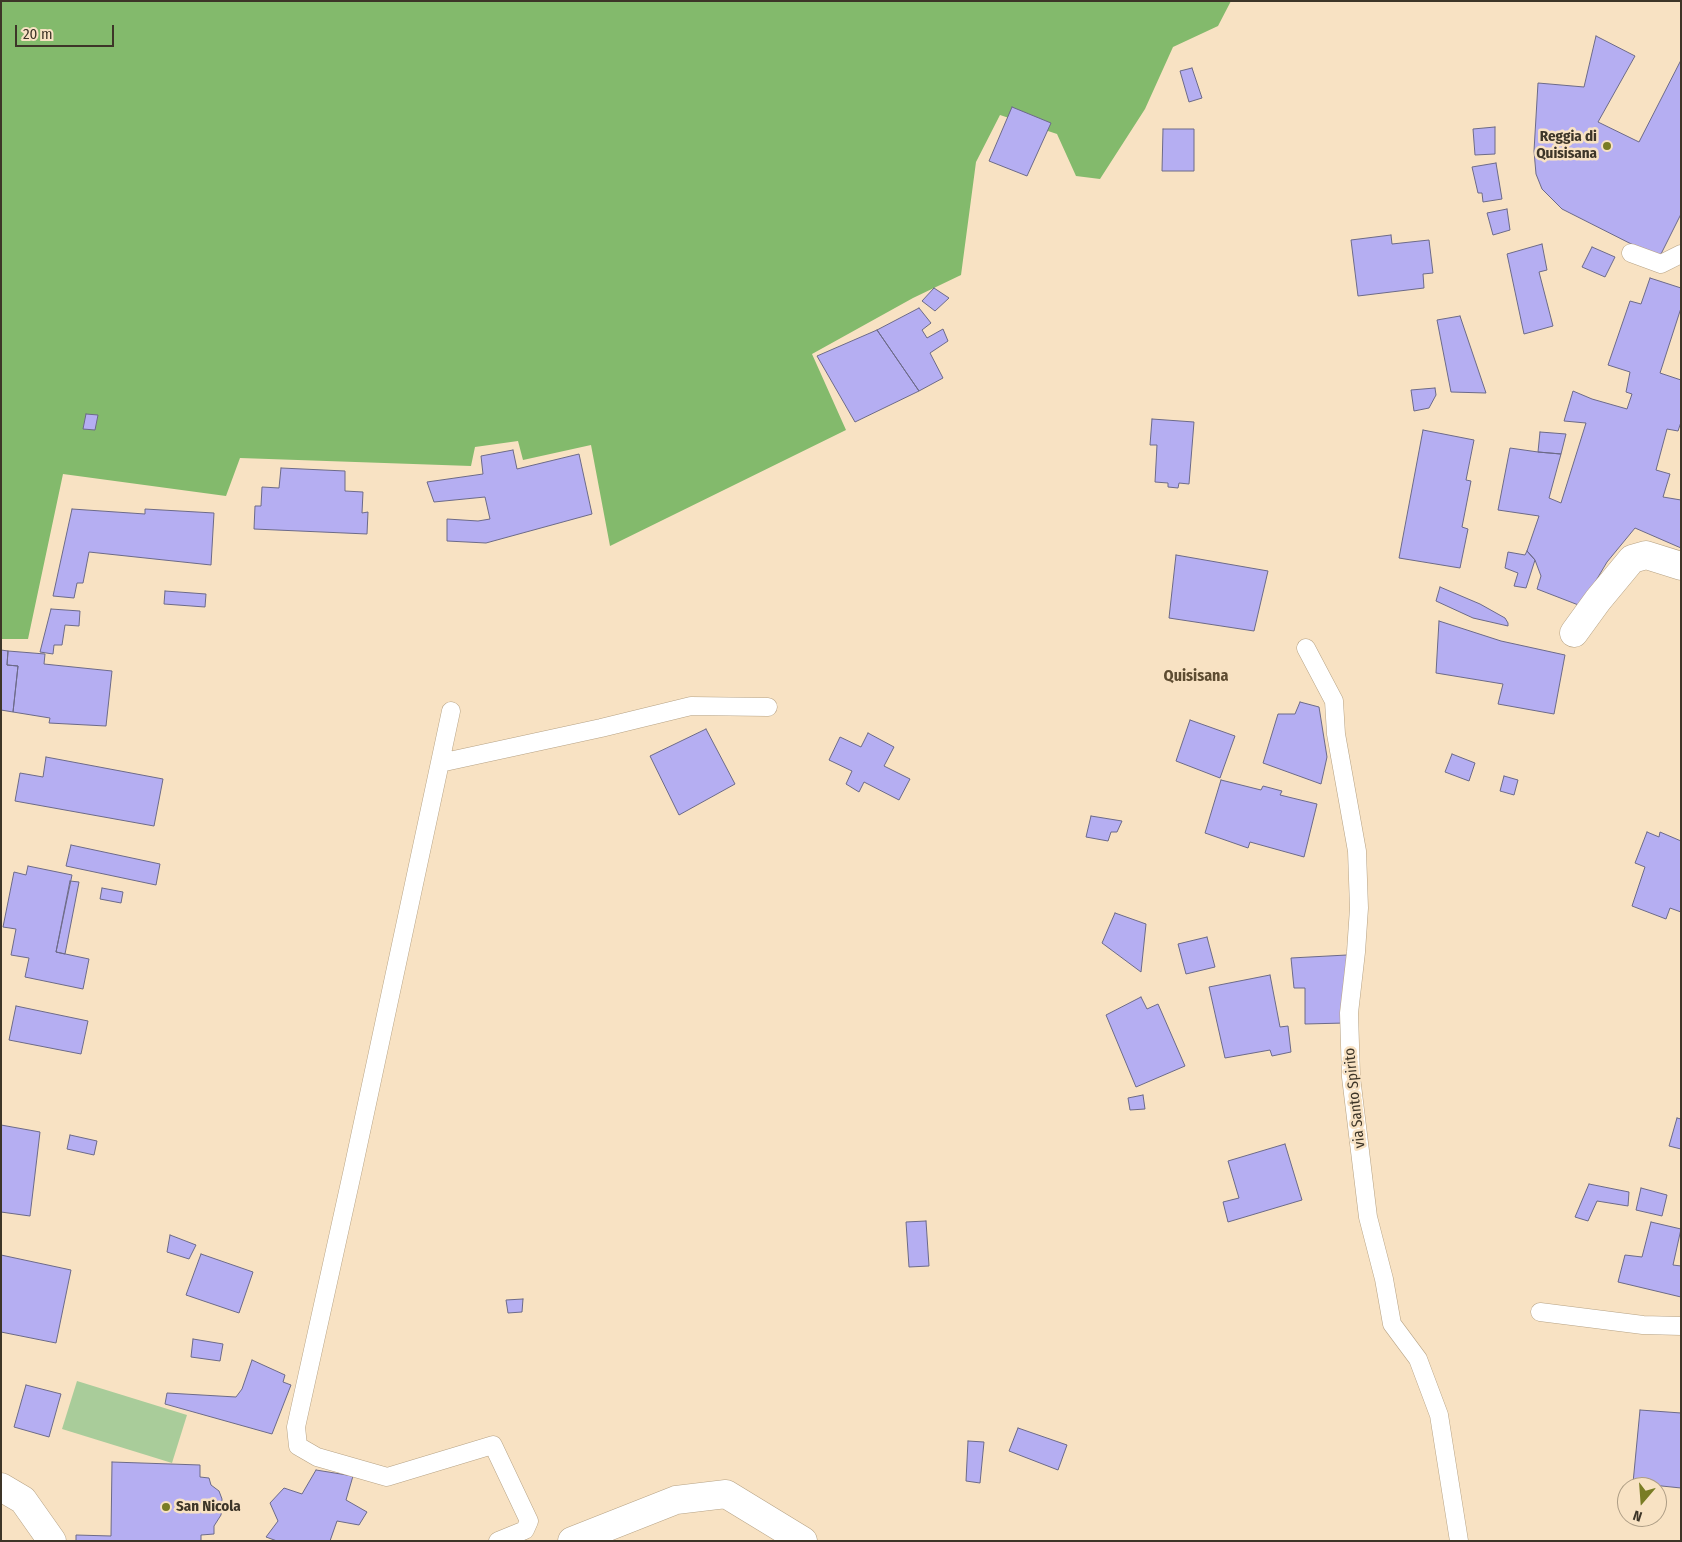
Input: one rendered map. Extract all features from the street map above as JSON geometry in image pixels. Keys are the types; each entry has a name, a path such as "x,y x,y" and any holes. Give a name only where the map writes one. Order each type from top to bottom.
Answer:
{"street":[{"path":"1574,633 1632,559 1646,555 1681,566"},
{"path":"1,1487 22,1500 52,1541"},
{"path":"572,1541 676,1500 726,1494 802,1541"}],"lane":[{"path":"1631,253 1661,264 1681,254"},
{"name":"via Santo Spirito","path":"1306,648 1334,701 1336,734 1358,851 1356,952 1349,1013 1350,1078 1368,1217 1384,1278 1392,1324 1418,1359 1438,1415 1459,1541"},
{"path":"440,763 601,728 691,706 768,707"},
{"path":"451,711 296,1426 298,1446 317,1457 387,1478 493,1445 530,1521 525,1530 498,1541"},
{"path":"1540,1312 1643,1325 1681,1326"}],"green space":[{"path":"1,1 1231,1 1218,26 1173,47 1145,109 1100,179 1076,176 1057,134 1000,115 976,162 961,275 913,298 812,354 846,430 610,546 591,445 523,460 518,441 475,447 471,466 240,458 226,496 63,474 28,639 1,639"},
{"path":"77,1381 187,1415 172,1463 62,1429"}],"building":[{"name":"Reggia di Quisisana","path":"1596,36 1635,56 1598,122 1639,142 1681,60 1681,214 1659,258 1562,209 1542,189 1536,174 1534,151 1538,83 1584,87"},
{"path":"1192,68 1202,98 1189,102 1180,71"},
{"path":"1012,107 1051,123 1027,176 989,161"},
{"path":"1495,127 1495,154 1475,155 1473,129"},
{"path":"1163,129 1194,129 1194,171 1162,171"},
{"path":"1496,163 1502,199 1483,202 1482,193 1478,193 1472,167"},
{"path":"1507,209 1510,230 1493,235 1487,213"},
{"path":"1391,235 1392,244 1429,240 1433,273 1423,274 1424,288 1358,296 1351,240"},
{"path":"1542,244 1547,270 1539,272 1553,326 1524,334 1507,254"},
{"path":"1592,247 1615,257 1605,277 1582,267"},
{"path":"1650,278 1681,288 1681,308 1660,373 1681,380 1681,422 1678,431 1667,429 1656,470 1670,474 1663,497 1681,500 1681,548 1635,528 1607,562 1581,606 1537,589 1541,576 1535,560 1527,551 1539,516 1498,510 1510,448 1561,454 1549,498 1561,503 1586,423 1564,421 1573,391 1592,399 1627,409 1632,394 1626,392 1630,372 1608,365 1630,301 1641,304"},
{"path":"934,288 949,298 935,311 922,301"},
{"path":"919,308 931,323 922,330 927,338 943,329 948,341 930,353 943,378 919,391 877,330"},
{"path":"1460,316 1486,393 1451,392 1437,320"},
{"path":"877,330 919,391 855,422 817,356"},
{"path":"1435,388 1436,395 1429,408 1414,411 1411,390"},
{"path":"86,414 98,415 95,430 83,429"},
{"path":"1152,419 1194,422 1189,484 1179,483 1178,488 1168,487 1168,483 1155,482 1157,445 1150,445"},
{"path":"1423,430 1474,440 1466,480 1471,481 1462,527 1468,529 1460,568 1399,558"},
{"path":"1540,432 1566,434 1561,454 1538,452"},
{"path":"513,450 517,469 579,454 592,514 486,543 447,541 447,519 478,521 490,519 485,497 434,502 427,482 483,474 481,456"},
{"path":"281,468 345,471 345,491 363,492 362,513 368,512 367,534 254,529 255,506 261,506 262,487 279,488"},
{"path":"72,509 145,514 145,509 214,513 211,565 89,552 83,583 77,583 74,598 53,596"},
{"path":"1527,551 1535,560 1526,588 1514,586 1518,573 1505,568 1508,552 1525,555"},
{"path":"1176,555 1268,571 1254,631 1169,618"},
{"path":"1440,587 1480,604 1505,618 1508,626 1473,618 1436,601"},
{"path":"165,591 206,594 205,607 164,604"},
{"path":"51,609 80,611 79,626 65,625 62,645 54,645 53,654 40,652"},
{"path":"1439,621 1501,641 1565,655 1554,714 1498,704 1503,684 1436,673"},
{"path":"1,650 8,651 7,665 18,666 13,712 1,710"},
{"path":"8,651 45,654 44,664 112,671 106,726 49,723 50,718 13,712 18,666 7,665"},
{"path":"1300,702 1319,707 1327,757 1321,784 1263,763 1278,714 1295,714"},
{"path":"1190,720 1235,736 1220,778 1176,761"},
{"path":"706,729 735,784 679,815 650,756"},
{"path":"868,733 894,747 884,766 910,779 899,800 864,782 859,792 846,784 852,771 829,760 840,737 861,747"},
{"path":"1452,754 1475,763 1469,781 1445,772"},
{"path":"46,757 163,779 154,826 15,801 20,773 43,777"},
{"path":"1504,776 1518,780 1514,795 1500,791"},
{"path":"1221,780 1261,790 1263,786 1282,791 1280,795 1317,804 1304,857 1250,842 1248,848 1205,833"},
{"path":"1091,816 1122,821 1117,832 1111,832 1108,841 1086,837"},
{"path":"1647,832 1659,837 1660,832 1681,841 1681,912 1670,908 1666,919 1632,906 1645,867 1635,863"},
{"path":"71,845 160,864 156,885 66,866"},
{"path":"28,866 72,875 56,952 89,959 83,989 25,977 29,958 11,955 16,929 3,927 14,872 26,875"},
{"path":"70,881 79,882 65,954 56,952"},
{"path":"102,888 123,892 121,903 100,899"},
{"path":"1115,913 1146,924 1141,972 1102,943"},
{"path":"1207,937 1215,967 1186,974 1178,944"},
{"path":"1347,955 1345,1023 1305,1024 1305,988 1294,988 1291,958"},
{"path":"1270,975 1280,1027 1288,1026 1291,1052 1272,1056 1270,1050 1225,1058 1209,987"},
{"path":"1141,997 1147,1009 1158,1004 1185,1066 1136,1087 1106,1015"},
{"path":"16,1006 88,1021 81,1054 9,1040"},
{"path":"1143,1095 1145,1109 1130,1110 1128,1098"},
{"path":"1677,1118 1681,1119 1681,1149 1669,1146"},
{"path":"1,1125 40,1132 30,1216 1,1212"},
{"path":"70,1135 97,1141 94,1155 67,1149"},
{"path":"1285,1144 1302,1200 1228,1222 1223,1202 1239,1198 1228,1161"},
{"path":"1589,1184 1629,1192 1628,1206 1597,1201 1588,1221 1575,1217"},
{"path":"1641,1188 1667,1195 1662,1216 1636,1210"},
{"path":"926,1221 929,1266 909,1267 906,1222"},
{"path":"1651,1222 1681,1229 1673,1265 1681,1266 1681,1297 1618,1282 1625,1255 1642,1257"},
{"path":"170,1235 196,1245 189,1259 167,1252"},
{"path":"201,1254 253,1272 239,1313 186,1295"},
{"path":"1,1255 71,1270 56,1343 1,1332"},
{"path":"523,1299 522,1312 508,1313 506,1300"},
{"path":"193,1339 223,1344 220,1361 191,1357"},
{"path":"252,1360 285,1375 283,1382 291,1385 272,1434 165,1404 167,1393 236,1397 242,1389"},
{"path":"26,1385 61,1394 49,1437 14,1427"},
{"path":"1640,1410 1681,1413 1681,1488 1667,1487 1667,1477 1634,1477"},
{"path":"1018,1428 1067,1445 1058,1470 1009,1451"},
{"path":"968,1441 984,1442 980,1483 966,1481"},
{"name":"San Nicola","path":"112,1462 200,1465 200,1477 209,1478 211,1485 219,1491 222,1499 221,1515 214,1526 214,1534 201,1535 201,1541 76,1541 76,1535 111,1536"},
{"path":"316,1470 353,1476 346,1500 367,1512 359,1525 337,1521 330,1541 277,1541 266,1537 278,1521 270,1503 284,1488 302,1494"}],"place":[{"name":"Reggia di Quisisana","path":"1607,146"},
{"name":"San Nicola","path":"166,1507"}],"district":[{"name":"Quisisana","path":"1196,677"}]}
